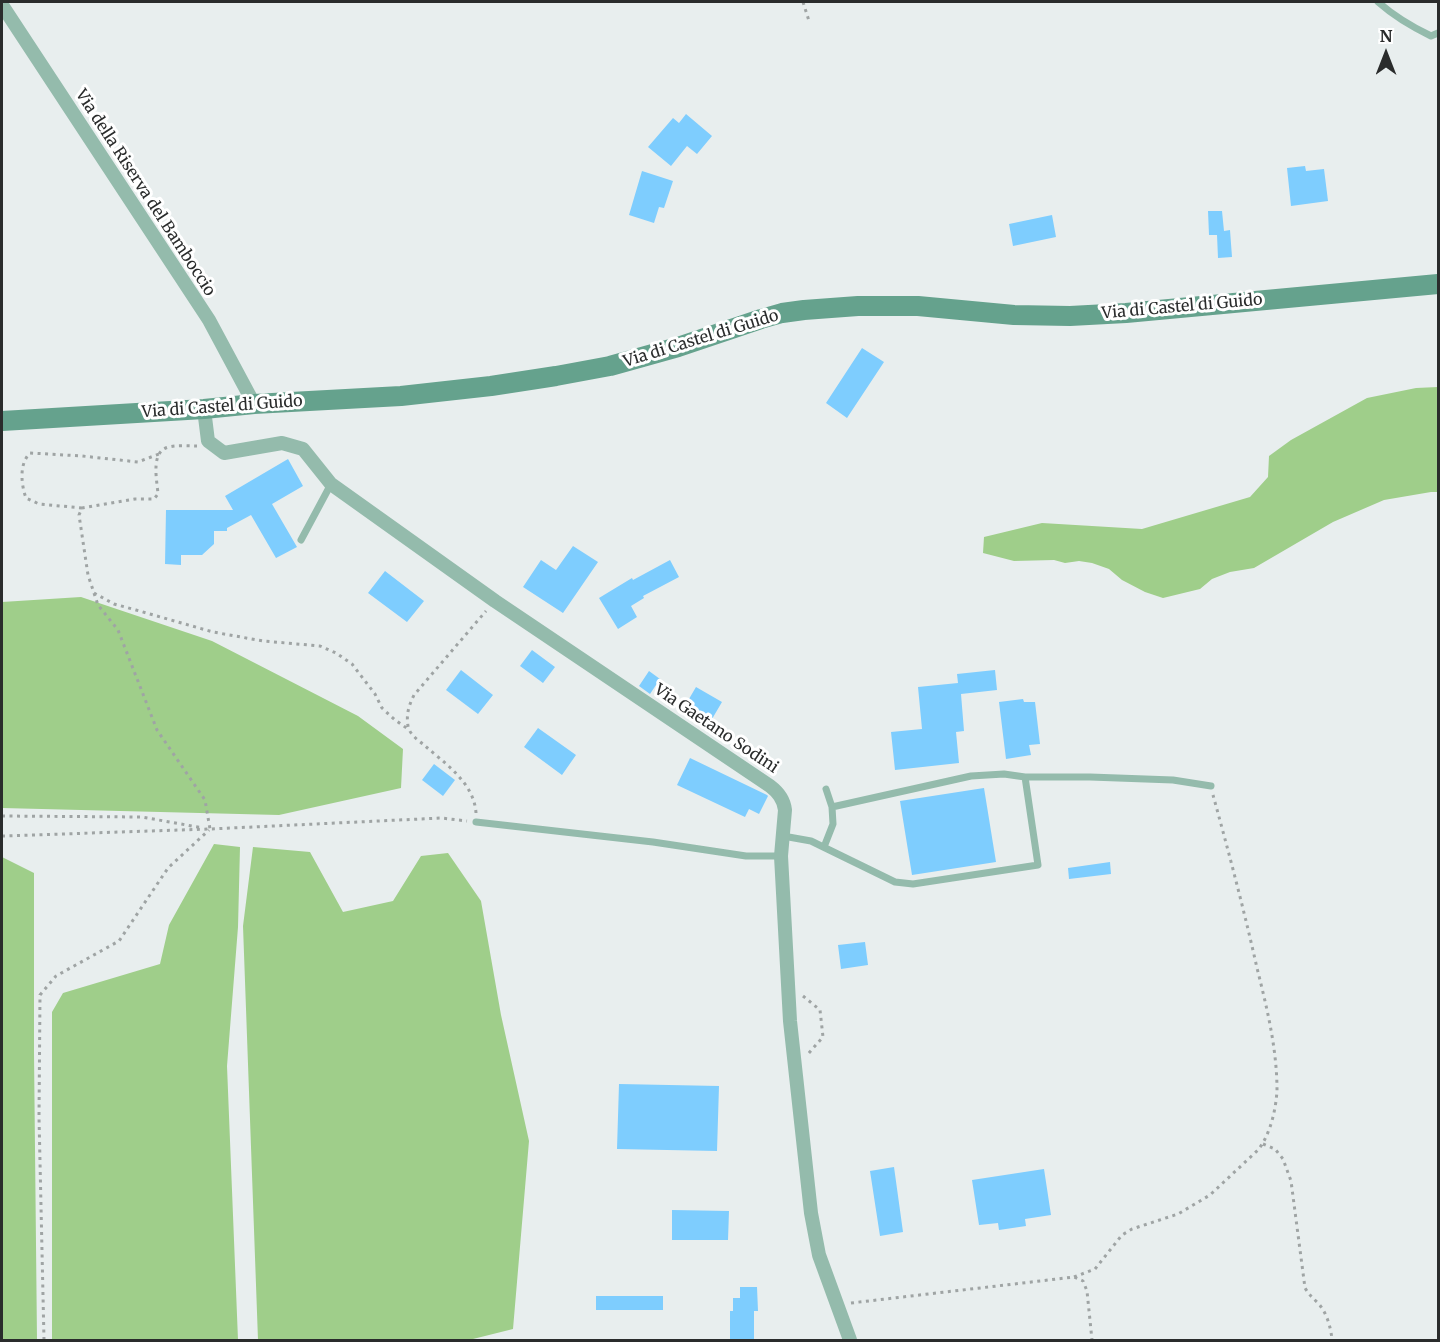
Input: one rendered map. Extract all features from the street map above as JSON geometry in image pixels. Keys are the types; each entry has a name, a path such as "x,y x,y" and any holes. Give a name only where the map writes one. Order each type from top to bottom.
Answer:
{"street":[{"name":"Via della Riserva del Bamboccio","path":"2,5 210,320 254,404"},
{"name":"Via di Castel di Guido","path":"2,421 401,396 491,386 610,366 743,324 804,310 858,306 909,306 1022,316 1070,316 1126,313 1438,284"},
{"path":"204,409 208,441 216,447"},
{"name":"Via Gaetano Sodini","path":"216,447 224,453 282,443 303,449 331,484 495,601 773,788 784,804 785,814 781,856 790,1021 811,1214 823,1268 850,1341"}],"lane":[{"path":"1378,2 1414,28 1431,36 1438,33"},
{"path":"301,540 331,484"},
{"path":"832,807 971,776 1004,774 1025,777 1173,780 1211,786"},
{"path":"783,836 811,841 895,882 913,884 1038,865 1025,777"},
{"path":"824,847 833,824 832,807 826,789"},
{"path":"476,822 653,842 746,856 781,856"}],"path":[{"path":"803,2 809,21"},
{"path":"159,454 156,463 158,494 154,499 135,499 82,508 39,504 26,498 23,491 22,466 30,453 138,462 159,454 171,446 216,447"},
{"path":"82,508 80,515 88,575 98,605 118,630 157,730 205,800 210,829"},
{"path":"2,837 441,818 476,822 475,804 463,780 382,708 358,670 336,653 320,646 263,641 213,632 114,604 96,595 93,591"},
{"path":"408,729 407,710 414,694 495,601"},
{"path":"837,1305 1074,1277 1095,1269 1122,1235 1132,1229 1178,1214 1210,1195 1263,1144 1273,1118 1277,1092 1275,1056 1239,889 1211,786"},
{"path":"2,816 142,817 210,829"},
{"path":"44,1341 39,1117 40,995 56,976 119,940 168,867 210,829"},
{"path":"788,984 820,1010 823,1037 811,1052 794,1063"},
{"path":"1263,1144 1275,1149 1283,1159 1291,1181 1305,1288 1326,1317 1332,1341"},
{"path":"1074,1277 1083,1281 1087,1291 1092,1341"}],"green space":[{"path":"1438,387 1438,492 1384,500 1333,522 1254,568 1230,572 1212,579 1200,589 1163,598 1145,592 1122,580 1109,569 1092,563 1079,561 1065,563 1054,560 1014,561 983,553 984,537 1042,523 1142,529 1250,497 1268,477 1269,456 1291,440 1367,398 1416,388"},
{"path":"81,597 212,641 358,716 403,749 401,788 279,815 2,808 2,602"},
{"path":"214,844 240,847 238,927 227,1066 238,1340 52,1340 52,1012 63,993 160,964 169,925"},
{"path":"253,847 310,852 343,912 393,901 421,856 448,853 481,901 501,1015 529,1141 513,1329 469,1340 258,1340 243,926"},
{"path":"2,857 34,873 37,1340 2,1340"}],"building":[{"path":"686,114 712,136 697,154 687,146 671,166 648,147 673,118 679,123"},
{"path":"1305,166 1306,171 1324,169 1328,201 1291,206 1287,168"},
{"path":"642,171 673,181 664,208 659,207 654,223 629,215"},
{"path":"1208,211 1222,211 1224,231 1230,230 1232,257 1218,258 1217,235 1209,235"},
{"path":"1052,215 1056,237 1013,246 1009,224"},
{"path":"862,348 884,362 847,418 826,403"},
{"path":"288,459 303,486 272,504 297,547 276,558 251,515 227,528 227,531 214,531 214,544 202,555 181,555 181,565 165,564 166,510 233,510 225,496"},
{"path":"573,546 598,562 563,613 523,587 541,560 556,570"},
{"path":"670,560 679,577 643,596 644,598 631,606 637,617 618,629 599,598 632,578 633,580"},
{"path":"385,571 424,601 407,622 368,593"},
{"path":"532,650 555,667 543,683 520,666"},
{"path":"461,670 493,695 478,714 446,690"},
{"path":"995,670 997,690 961,694 964,731 956,732 959,763 895,770 891,732 922,729 918,687 958,683 957,674"},
{"path":"649,671 660,679 650,694 639,686"},
{"path":"696,687 722,702 712,719 686,704"},
{"path":"1023,699 1024,702 1035,702 1040,744 1029,745 1031,755 1006,759 999,702"},
{"path":"538,728 576,755 562,775 524,747"},
{"path":"690,758 767,795 759,814 749,809 745,817 677,785"},
{"path":"434,764 455,780 443,796 422,780"},
{"path":"984,788 996,862 912,875 900,801"},
{"path":"1110,862 1111,874 1069,879 1068,868"},
{"path":"865,942 868,965 841,969 838,945"},
{"path":"619,1084 719,1086 717,1151 617,1149"},
{"path":"894,1167 903,1232 880,1236 870,1171"},
{"path":"1044,1169 1051,1215 1025,1219 1026,1226 999,1230 998,1223 979,1225 972,1180"},
{"path":"672,1210 729,1211 728,1240 672,1240"},
{"path":"740,1287 757,1287 758,1311 754,1311 754,1341 730,1341 730,1311 733,1311 733,1298 740,1298"},
{"path":"596,1296 663,1296 663,1310 596,1310"}]}
